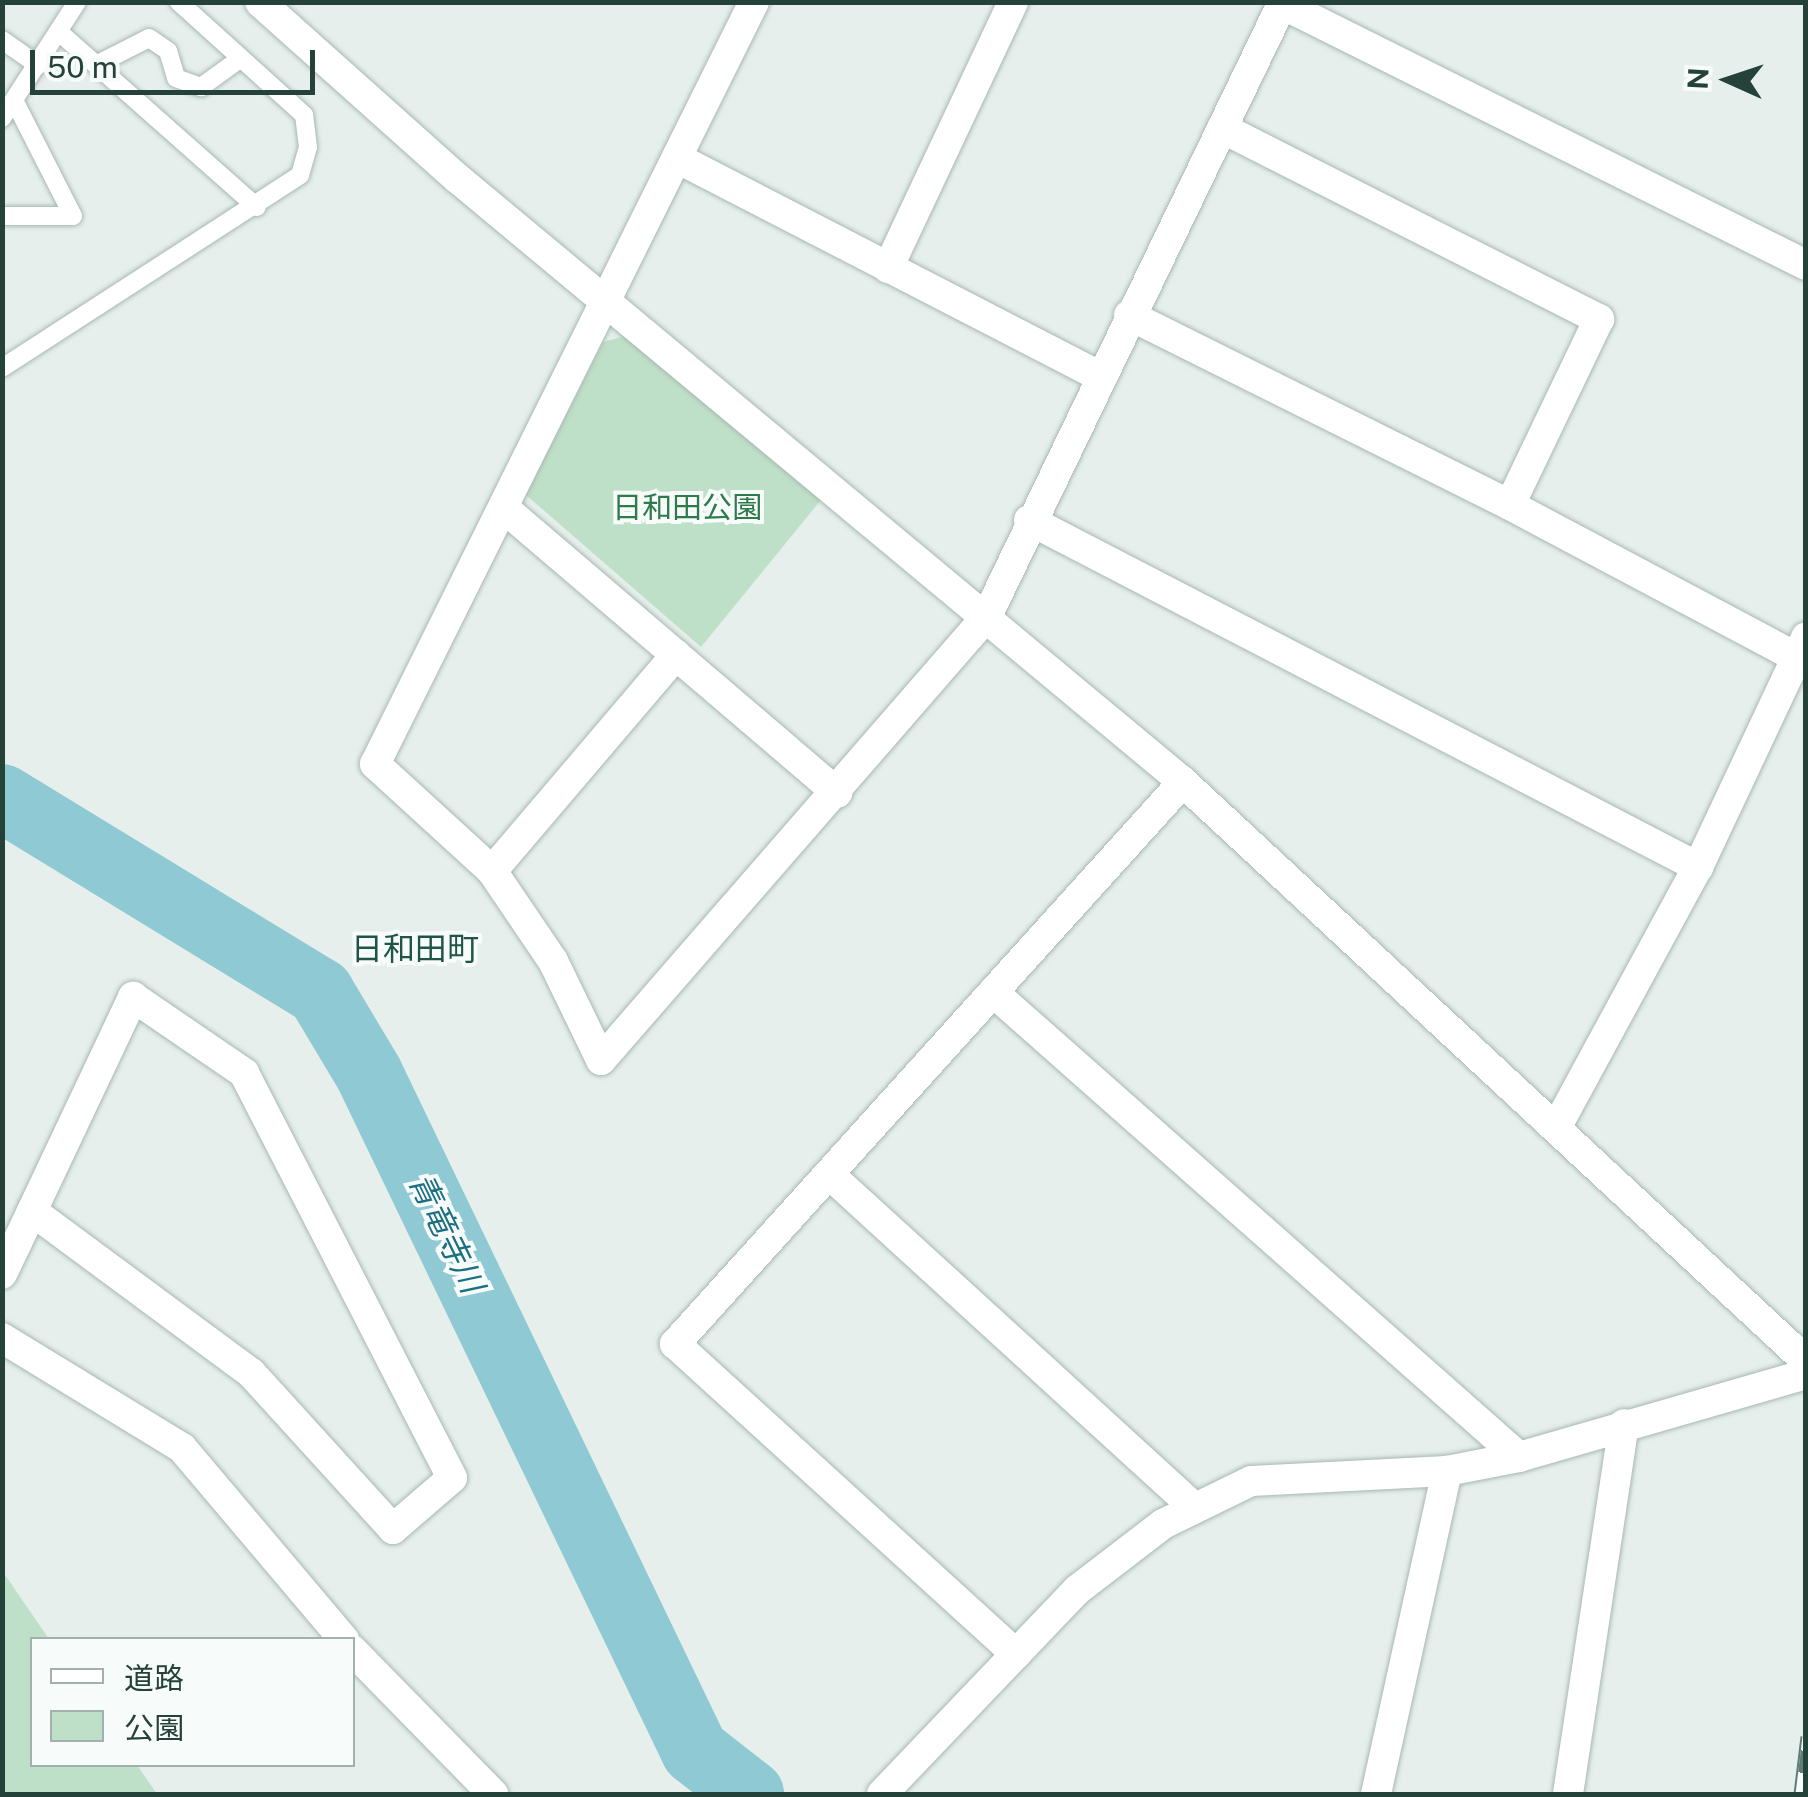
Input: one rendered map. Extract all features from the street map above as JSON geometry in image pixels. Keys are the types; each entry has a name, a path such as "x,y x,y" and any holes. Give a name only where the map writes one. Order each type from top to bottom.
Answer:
{"street":[{"path":"260,2 605,298 1183,782 1806,1360"},
{"path":"754,2 375,764 492,872 553,961 601,1060 837,793 986,616 1029,520 1282,3 1806,265"},
{"path":"888,268 1013,2"},
{"path":"1222,128 1599,319 1510,505"},
{"path":"678,158 1099,376"},
{"path":"1129,315 1800,647 1698,867 1556,1128"},
{"path":"505,509 837,793"},
{"path":"1029,520 1698,867"},
{"path":"492,872 676,655"},
{"path":"1016,1654 676,1344 1183,782"},
{"path":"994,992 1520,1457"},
{"path":"2,1274 133,997 244,1073 452,1478 394,1529 251,1373 32,1211"},
{"path":"830,1174 1195,1508"},
{"path":"2,1338 182,1448 341,1637"},
{"path":"882,1794 1078,1590 1162,1524 1251,1480 1447,1471 1520,1457 1806,1374"},
{"path":"1568,1794 1624,1424"},
{"path":"1376,1794 1447,1471"},
{"path":"355,1653 493,1794"}],"lane":[{"path":"2,118 77,2"},
{"path":"2,368 257,207 300,175 307,131 304,115 179,2"},
{"path":"59,32 257,207"},
{"path":"96,66 148,38 168,51 176,78 201,87 240,58"},
{"path":"2,40 38,65"},
{"path":"2,216 73,216 14,100"}],"green space":[{"name":"日和田公園","path":"625,336 825,495 701,647 526,495 603,342"},
{"path":"3,1572 48,1637 30,1637 30,1767 138,1767 157,1794 3,1794"}],"waterway":[{"name":"青竜寺川","path":"2,798 320,992 369,1074 695,1751 750,1794"}],"railway":[{"path":"1799,1794 1806,1736"}],"district":[{"name":"日和田町","path":"415,949"}]}
